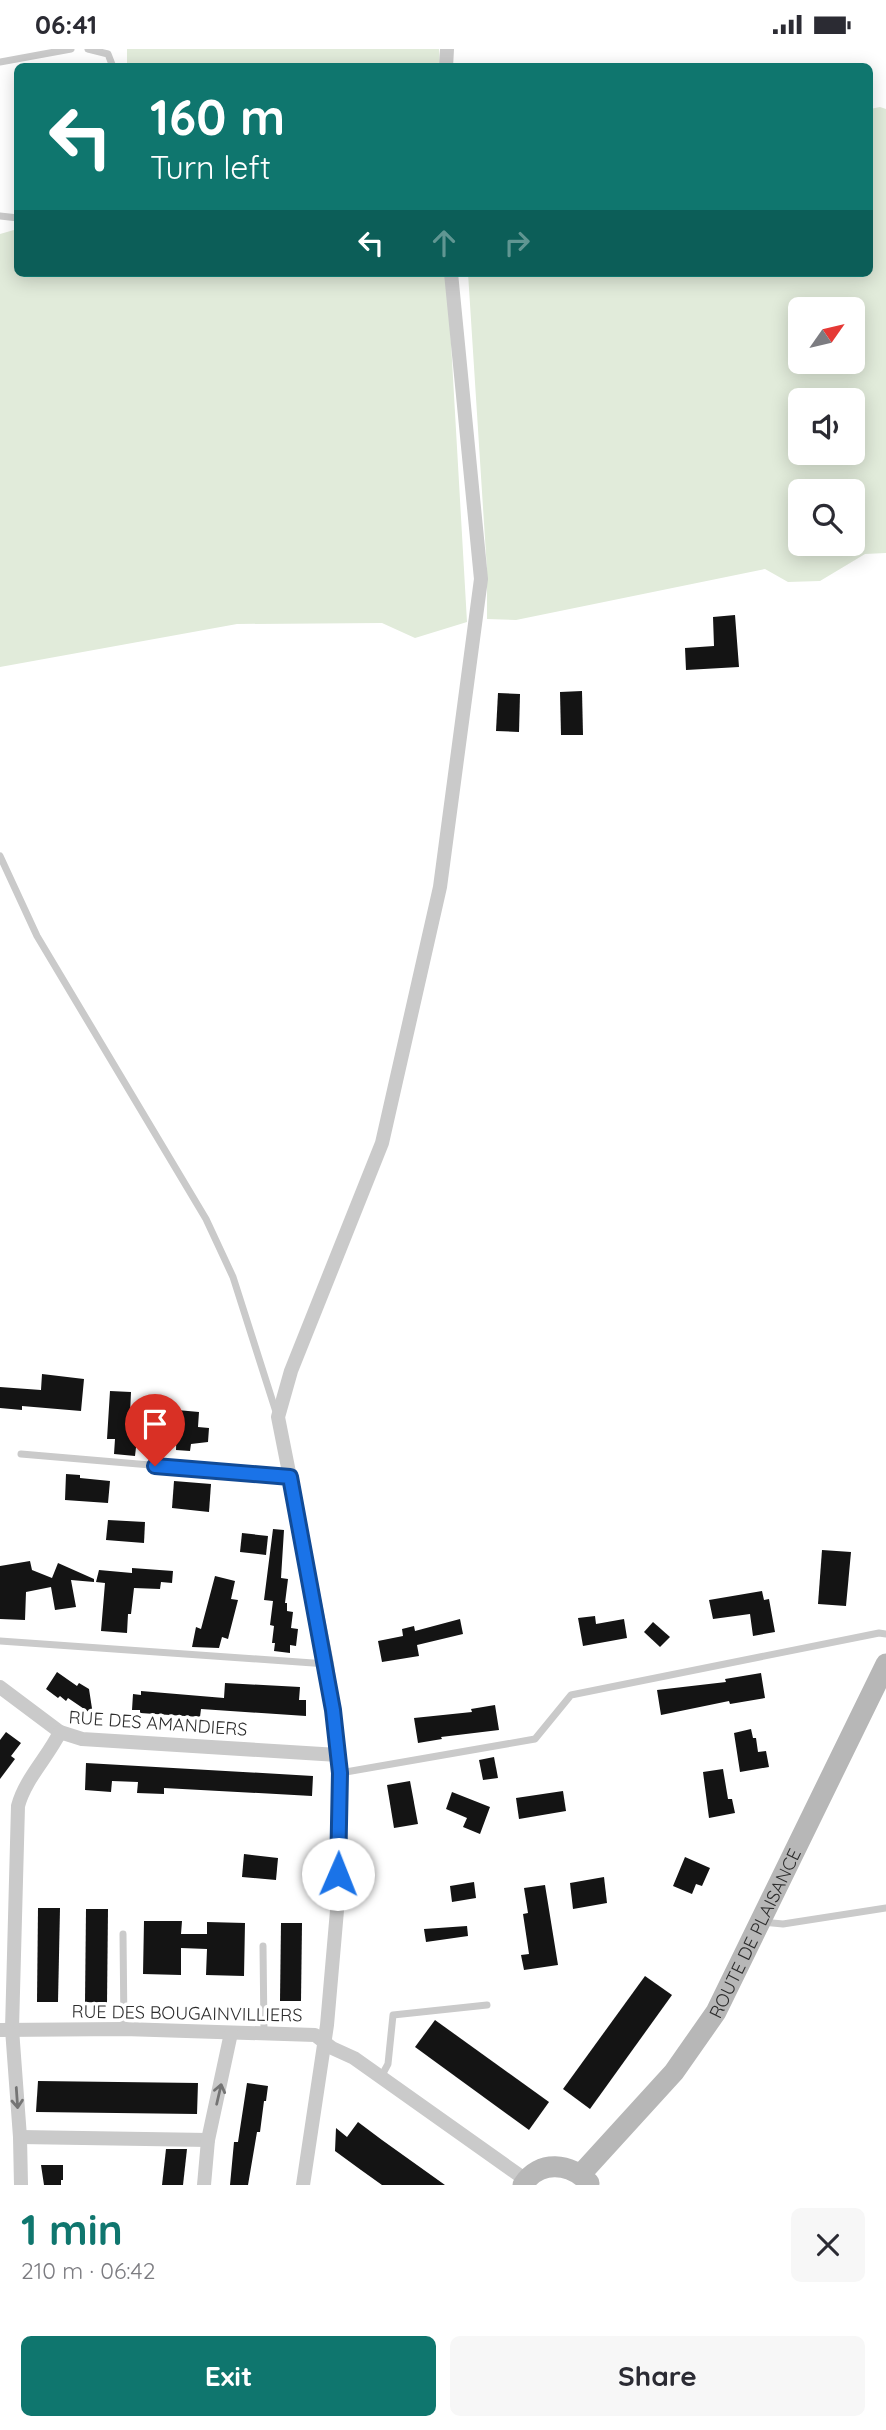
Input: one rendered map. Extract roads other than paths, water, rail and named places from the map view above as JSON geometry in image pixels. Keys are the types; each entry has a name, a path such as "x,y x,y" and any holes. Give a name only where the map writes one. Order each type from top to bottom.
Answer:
{"main road":[{"name":"ROUTE DE PLAISANCE","path":"586,2179 674,2072 716,2012 886,1664"},
{"path":"525,2182 538,2170 552,2166 567,2167 586,2179"}],"street":[{"path":"303,2185 326,2041 338,1899 340,1773 327,1664 278,1417 291,1371 382,1143 440,887 481,579 451,277"},
{"path":"0,1687 60,1732"},
{"name":"RUE DES AMANDIERS","path":"21,2185 20,2137 6,2030 18,1806 21,1793 50,1752 60,1732 82,1739 338,1755"},
{"name":"RUE DES BOUGAINVILLIERS","path":"6,2030 124,2029 315,2035 354,2058 525,2182"},
{"path":"204,2185 208,2140 231,2033"},
{"path":"20,2137 208,2140"}],"lane":[{"path":"0,62 71,49"},
{"path":"88,49 107,54 111,63"},
{"path":"0,856 37,936 206,1219 233,1277 278,1417"},
{"path":"21,1454 290,1477"},
{"path":"340,1773 536,1739 571,1695 879,1633 886,1634"},
{"path":"0,1641 327,1664"},
{"path":"760,1921 783,1924 886,1908"},
{"path":"123,1934 124,2029"},
{"path":"263,1946 264,2033"},
{"path":"380,2078 388,2064 393,2015 487,2005"}]}
